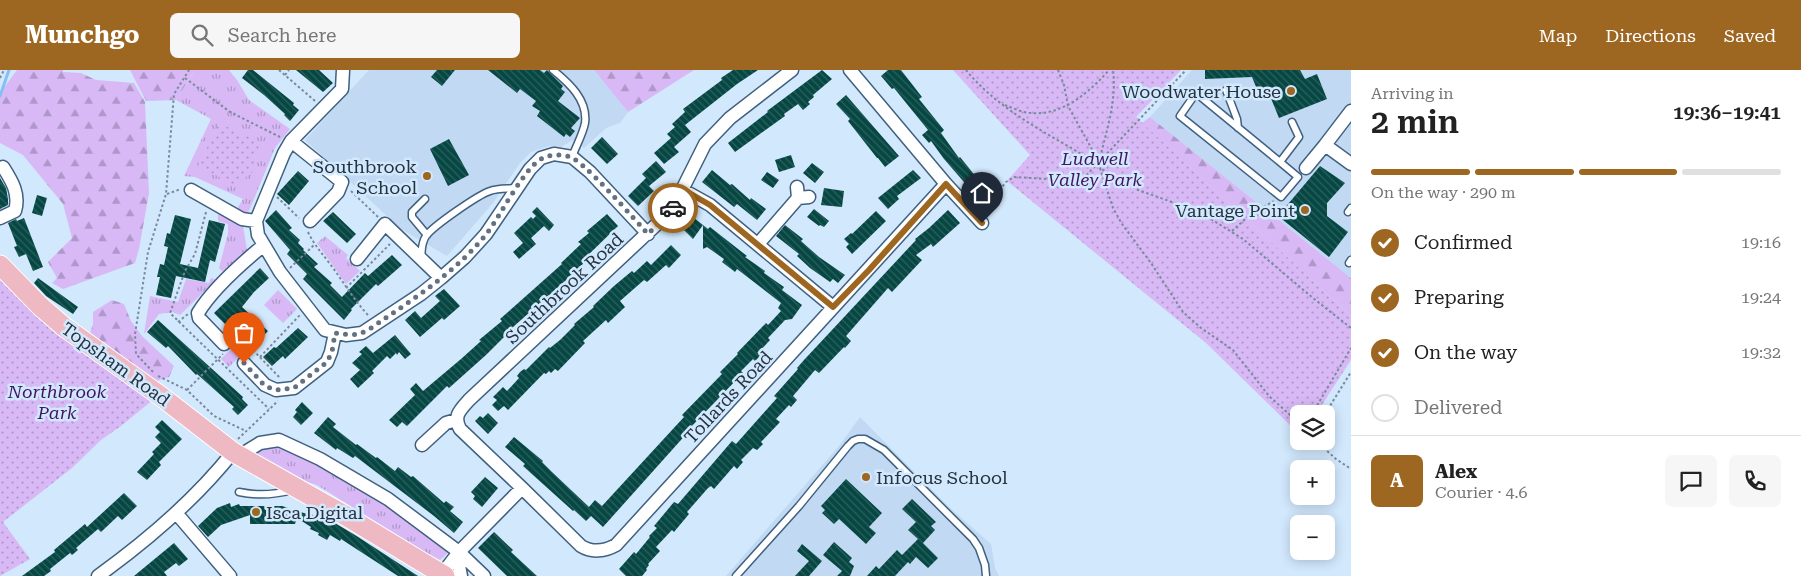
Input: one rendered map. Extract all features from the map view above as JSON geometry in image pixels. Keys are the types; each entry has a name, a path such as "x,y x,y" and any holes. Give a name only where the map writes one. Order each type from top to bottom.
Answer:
{"main road":[{"name":"Topsham Road","path":"0,265 40,306 63,326 236,450 296,488 443,575"}],"street":[{"path":"343,70 342,89 293,138 284,152 256,221 258,236 282,275 325,330 335,333 362,333 441,278 465,257 486,234 530,169 541,158 554,154 572,157 590,172 648,234"},
{"name":"Southbrook Road","path":"422,445 446,423 456,420 459,411 469,400 648,234 675,206 705,144 730,118 792,70"},
{"path":"850,70 946,184 980,220"},
{"path":"1302,173 1326,146 1351,111"},
{"path":"293,138 342,182 338,192 306,223"},
{"path":"1326,146 1351,164"},
{"path":"0,218 15,211 16,206 15,184 3,167"},
{"name":"Tollards Road","path":"522,488 586,550 599,551 616,545 946,184"},
{"path":"191,190 242,219 256,221"},
{"path":"684,190 710,205 833,307"},
{"path":"758,244 801,194"},
{"path":"357,259 385,224 441,278"},
{"path":"228,346 199,318 198,313 204,303 264,245"},
{"path":"244,359 265,386 276,390 294,388 327,362 332,352 335,333"},
{"path":"443,575 458,554 522,488 460,429 456,420"},
{"path":"98,576 177,514 236,450 264,441 278,440 320,459 388,500 484,576"},
{"path":"177,514 230,576"},
{"path":"458,554 461,576"}],"lane":[{"path":"553,70 570,84 580,98 584,112 585,122 572,157"},
{"path":"1226,90 1237,119 1238,128"},
{"path":"1196,93 1280,162 1302,173 1280,197 1180,116 1196,93"},
{"path":"1280,162 1299,137 1292,122"},
{"path":"421,258 423,242 427,235 474,199 489,191 517,188"},
{"path":"425,199 412,212 412,218 427,235"},
{"path":"736,576 799,506 848,446 858,438 865,438 884,450 966,531 979,548 985,565 986,576"},
{"path":"239,492 263,495 281,494 296,488"}],"path":[{"path":"0,78 4,70"},
{"path":"161,380 136,354 135,334 148,252 166,194 174,94 189,70"},
{"path":"279,70 322,109"},
{"path":"285,75 289,70"},
{"path":"966,70 974,81 1028,123 1098,164"},
{"path":"1058,70 1064,85 1068,106 1100,168 1113,208 1122,224 1151,263 1182,312 1233,350 1270,396 1290,415"},
{"path":"1003,104 1029,114 1043,113 1068,106 1100,80 1109,70"},
{"path":"1098,164 1108,130 1115,84 1113,70"},
{"path":"980,220 1006,182 1014,177 1081,181 1186,70"},
{"path":"185,78 230,112 293,138"},
{"path":"1100,168 1138,190 1186,207 1243,238 1312,298 1351,328"},
{"path":"342,182 385,224"},
{"path":"166,194 179,188 191,190"},
{"path":"269,190 306,223 314,245 376,324"},
{"path":"1232,231 1251,214 1275,200"},
{"path":"346,288 398,236"},
{"path":"282,275 314,245"},
{"path":"260,357 307,308"},
{"path":"187,390 228,346 244,359"},
{"path":"1317,405 1351,348"},
{"path":"1331,405 1351,372"},
{"path":"156,375 187,390 214,416 246,431"},
{"path":"236,450 246,431 294,388"},
{"path":"1326,450 1351,469"}],"shaded area":[{"name":"Southbrook School","path":"369,70 594,70 628,112 620,123 606,128 584,148 573,140 561,147 549,146 531,152 520,163 493,203 447,256 401,229 305,140"},
{"path":"1192,70 1351,70 1351,278 1150,117"},
{"name":"Infocus School","path":"860,417 949,507 991,544 995,568 999,576 726,576 839,446"}],"green space":[{"path":"17,70 63,70 63,72 81,73 96,80 134,83 145,102 149,193 135,263 63,289 52,283 57,278 48,262 72,238 63,204 23,155 0,143 0,93"},
{"path":"130,70 195,70 176,100 146,101"},
{"path":"195,70 229,70 249,100 290,129 275,148 249,211 244,214 237,209 243,199 195,177 184,176 211,119 176,100"},
{"path":"594,70 694,70 628,112"},
{"name":"Ludwell Valley Park","path":"953,70 1181,70 1136,117 1351,316 1351,360 1322,405 1290,405 1290,425 1206,343 1007,181 1030,155"},
{"path":"1150,117 1351,278 1351,316 1142,123"},
{"path":"219,123 260,142 252,173 235,185 198,166"},
{"path":"218,214 243,226 247,250 223,272 219,268 228,233 228,224 218,221"},
{"path":"325,236 348,255 346,258 360,271 346,284 317,243"},
{"name":"Northbrook Park","path":"0,275 154,399 101,440 72,468 3,522 30,559 0,576"},
{"path":"211,278 216,280 180,315 173,312 159,314 144,334 150,296 178,302 186,279 209,283"},
{"path":"278,290 297,309 283,323 264,305"},
{"path":"112,300 124,304 131,321 142,336 174,366 169,377 156,381 90,333 93,324 93,312"},
{"path":"241,339 249,347 229,367 221,359"},
{"path":"259,446 286,446 393,505 450,551 440,560 317,485 286,476 248,453"}],"building":[{"path":"248,70 253,70 294,103 293,105 299,110 290,121 264,95 242,78"},
{"path":"296,70 319,70 333,83 323,92"},
{"path":"437,70 455,70 442,86 431,77"},
{"path":"488,70 540,70 544,73 547,70 563,86 561,89 565,92 558,101 580,118 571,128 575,131 570,137 566,134 564,137 537,116 540,111 532,106 536,101 520,89 517,93"},
{"path":"733,70 758,70 685,125 691,132 674,147 679,152 664,164 654,153 671,138 667,134 675,127 672,124 685,112 683,109"},
{"path":"822,70 832,79 813,95 814,97 808,102 810,104 803,110 798,104 784,114 785,116 735,152 728,143"},
{"path":"888,70 901,70 922,97 919,99 944,130 941,133 959,158 986,189 977,197 931,141 929,143 922,135 928,130 894,88 892,89 881,76"},
{"name":"Woodwater House","path":"1205,70 1300,70 1305,79 1317,74 1327,99 1279,118 1270,96 1261,99 1252,77 1205,79"},
{"path":"846,95 899,156 885,167 848,121 850,119 836,104"},
{"path":"602,137 618,154 607,164 591,148"},
{"path":"449,139 469,175 448,186 430,149"},
{"path":"791,155 795,167 779,172 775,160"},
{"path":"656,161 666,172 649,186 654,191 638,206 628,196 646,178 642,174"},
{"path":"812,163 824,172 815,183 803,173"},
{"name":"Vantage Point","path":"1320,166 1345,183 1327,203 1327,216 1348,232 1329,257 1278,216"},
{"path":"712,170 750,200 751,198 766,209 757,220 737,204 734,207 702,182"},
{"path":"913,170 921,178 897,196 899,199 888,209 878,198"},
{"path":"298,171 309,181 289,205 277,194"},
{"path":"767,172 779,180 773,188 761,180"},
{"path":"0,178 6,188 8,205 0,209"},
{"path":"824,188 844,191 842,207 821,205"},
{"path":"37,195 47,198 42,216 32,213"},
{"path":"537,207 554,225 549,231 544,226 531,238 536,244 519,259 513,252 523,243 514,233 531,217 533,219 536,216 532,212"},
{"path":"814,209 829,221 824,227 819,226 807,217"},
{"path":"276,210 292,228 289,230 300,240 298,243 303,250 318,264 314,267 332,283 330,285 342,297 365,273 368,276 392,255 402,265 378,286 376,284 351,309 344,320 303,279 307,274 287,254 290,250 265,221"},
{"path":"948,210 960,223 933,247 931,244 916,255 922,260 892,292 888,288 846,336 851,341 845,348 819,373 815,370 793,396 797,400 791,407 789,405 776,419 780,422 761,442 763,444 757,450 753,448 741,460 743,462 737,469 734,466 714,489 711,486 708,488 687,512 689,514 674,532 672,530 656,547 660,551 648,564 647,570 642,576 626,576 619,569 634,552 636,554 650,537 657,528 654,526 674,502 678,504 732,441 736,444 777,398 774,396 804,360 915,239"},
{"path":"876,211 886,221 852,254 846,247 849,244 844,239 852,234"},
{"path":"333,212 356,234 347,243 323,221"},
{"path":"607,214 618,226 584,259 586,261 565,281 503,336 486,355 449,388 447,386 407,426 402,422 397,427 389,420 415,395 410,389 416,383 423,391 461,359 481,341 479,340 502,321 500,319 562,264 581,244 578,242 589,233 587,231"},
{"path":"689,214 703,225 693,239 680,226"},
{"path":"175,215 191,219 180,264 198,268 209,220 225,224 215,262 210,260 205,282 176,276 171,298 156,295 160,277 157,277 160,264 164,265 168,247 164,246 167,233 170,234"},
{"path":"24,218 43,267 33,271 26,254 19,257 14,247 17,246 8,223"},
{"path":"703,225 708,229 710,227 747,256 745,257 784,287 782,290 802,305 792,319 785,320 768,338 770,340 760,351 763,353 755,361 753,359 741,371 743,373 688,430 603,527 591,516 586,521 523,466 525,464 505,447 514,437 543,461 589,507 595,500 602,506 684,417 682,415 722,374 720,372 737,353 766,323 768,325 781,311 778,308 781,303 737,269 735,272 722,262 724,259 707,247 703,249"},
{"path":"785,225 803,239 801,241 819,257 845,275 838,283 833,279 830,282 810,268 797,256 799,254 776,236"},
{"path":"671,245 681,255 669,268 666,265 647,282 644,280 620,301 625,307 608,323 606,320 583,341 585,343 558,371 555,369 551,373 549,371 546,374 544,373 508,410 504,406 498,411 492,405 497,400 493,397 503,387 507,391 519,378 517,376 520,372 524,369 526,370 549,347 560,340 614,286 632,271 634,273 647,261 651,265"},
{"path":"260,268 269,278 242,307 268,331 259,340 233,315 225,324 214,313"},
{"path":"38,278 78,307 73,314 46,296 34,283"},
{"path":"444,289 460,306 444,320 442,318 420,337 405,320 415,311 421,318 440,301 435,296"},
{"path":"158,320 243,397 242,399 248,405 238,415 232,409 234,407 196,375 168,346 166,348 147,332"},
{"path":"298,328 308,337 285,359 283,356 272,366 263,357"},
{"path":"395,335 411,354 405,359 399,352 390,359 387,356 372,371 374,373 358,388 350,379 360,370 352,363 362,354 359,352 366,346 373,353"},
{"path":"302,402 313,413 301,425 293,417 297,412 295,410"},
{"path":"488,413 498,423 488,434 475,421 480,416 483,418"},
{"path":"328,417 336,424 333,427 356,445 377,457 395,471 398,467 411,477 413,476 444,503 446,501 454,507 450,511 463,522 454,533 355,456 353,458 337,448 336,450 314,433"},
{"path":"162,420 182,439 159,462 161,465 147,480 137,472 154,454 152,452 161,443 155,437 160,432 155,427"},
{"path":"485,477 498,488 482,507 473,499 475,496 471,492"},
{"path":"846,479 882,513 869,527 876,533 866,544 839,519 834,524 822,513 825,510 821,506"},
{"path":"124,493 137,506 122,520 118,516 101,532 98,529 76,548 78,550 72,555 70,553 44,576 22,576 55,552 54,550 85,524 87,527"},
{"path":"912,499 936,522 931,526 935,530 923,543 938,558 928,568 916,557 910,564 908,562 895,576 867,576 876,566 879,569 897,550 902,555 918,539 908,530 916,522 902,509"},
{"path":"230,503 231,507 239,504 240,506 282,506 307,514 308,512 316,517 318,513 418,576 398,576 341,539 340,541 330,535 327,540 318,535 319,533 310,529 311,527 297,518 295,524 250,524 250,515 221,525 208,537 198,526 217,508"},
{"path":"494,532 513,550 511,552 537,576 507,576 478,548"},
{"path":"834,542 852,558 849,562 854,566 850,576 837,576 842,571 823,555"},
{"path":"174,543 188,559 179,566 176,563 164,572 167,576 134,576"},
{"path":"802,544 822,561 809,576 795,576 809,561 797,551"}],"waterway":[{"path":"0,96 9,70"}],"way so far":[{"path":"244,363 265,386 276,390 294,388 327,362 332,352 335,333 346,335 362,333 421,294 465,257 486,234 521,181 541,158 554,154 572,157 590,172 648,234 673,208"}],"place":[{"name":"Woodwater House","path":"1291,91"},
{"name":"Southbrook School","path":"427,176"},
{"name":"Vantage Point","path":"1305,210"},
{"name":"Infocus School","path":"866,477"},
{"name":"Isca Digital","path":"256,512"}],"route":[{"path":"673,208 684,190 710,205 833,307 946,184 982,223"}]}
